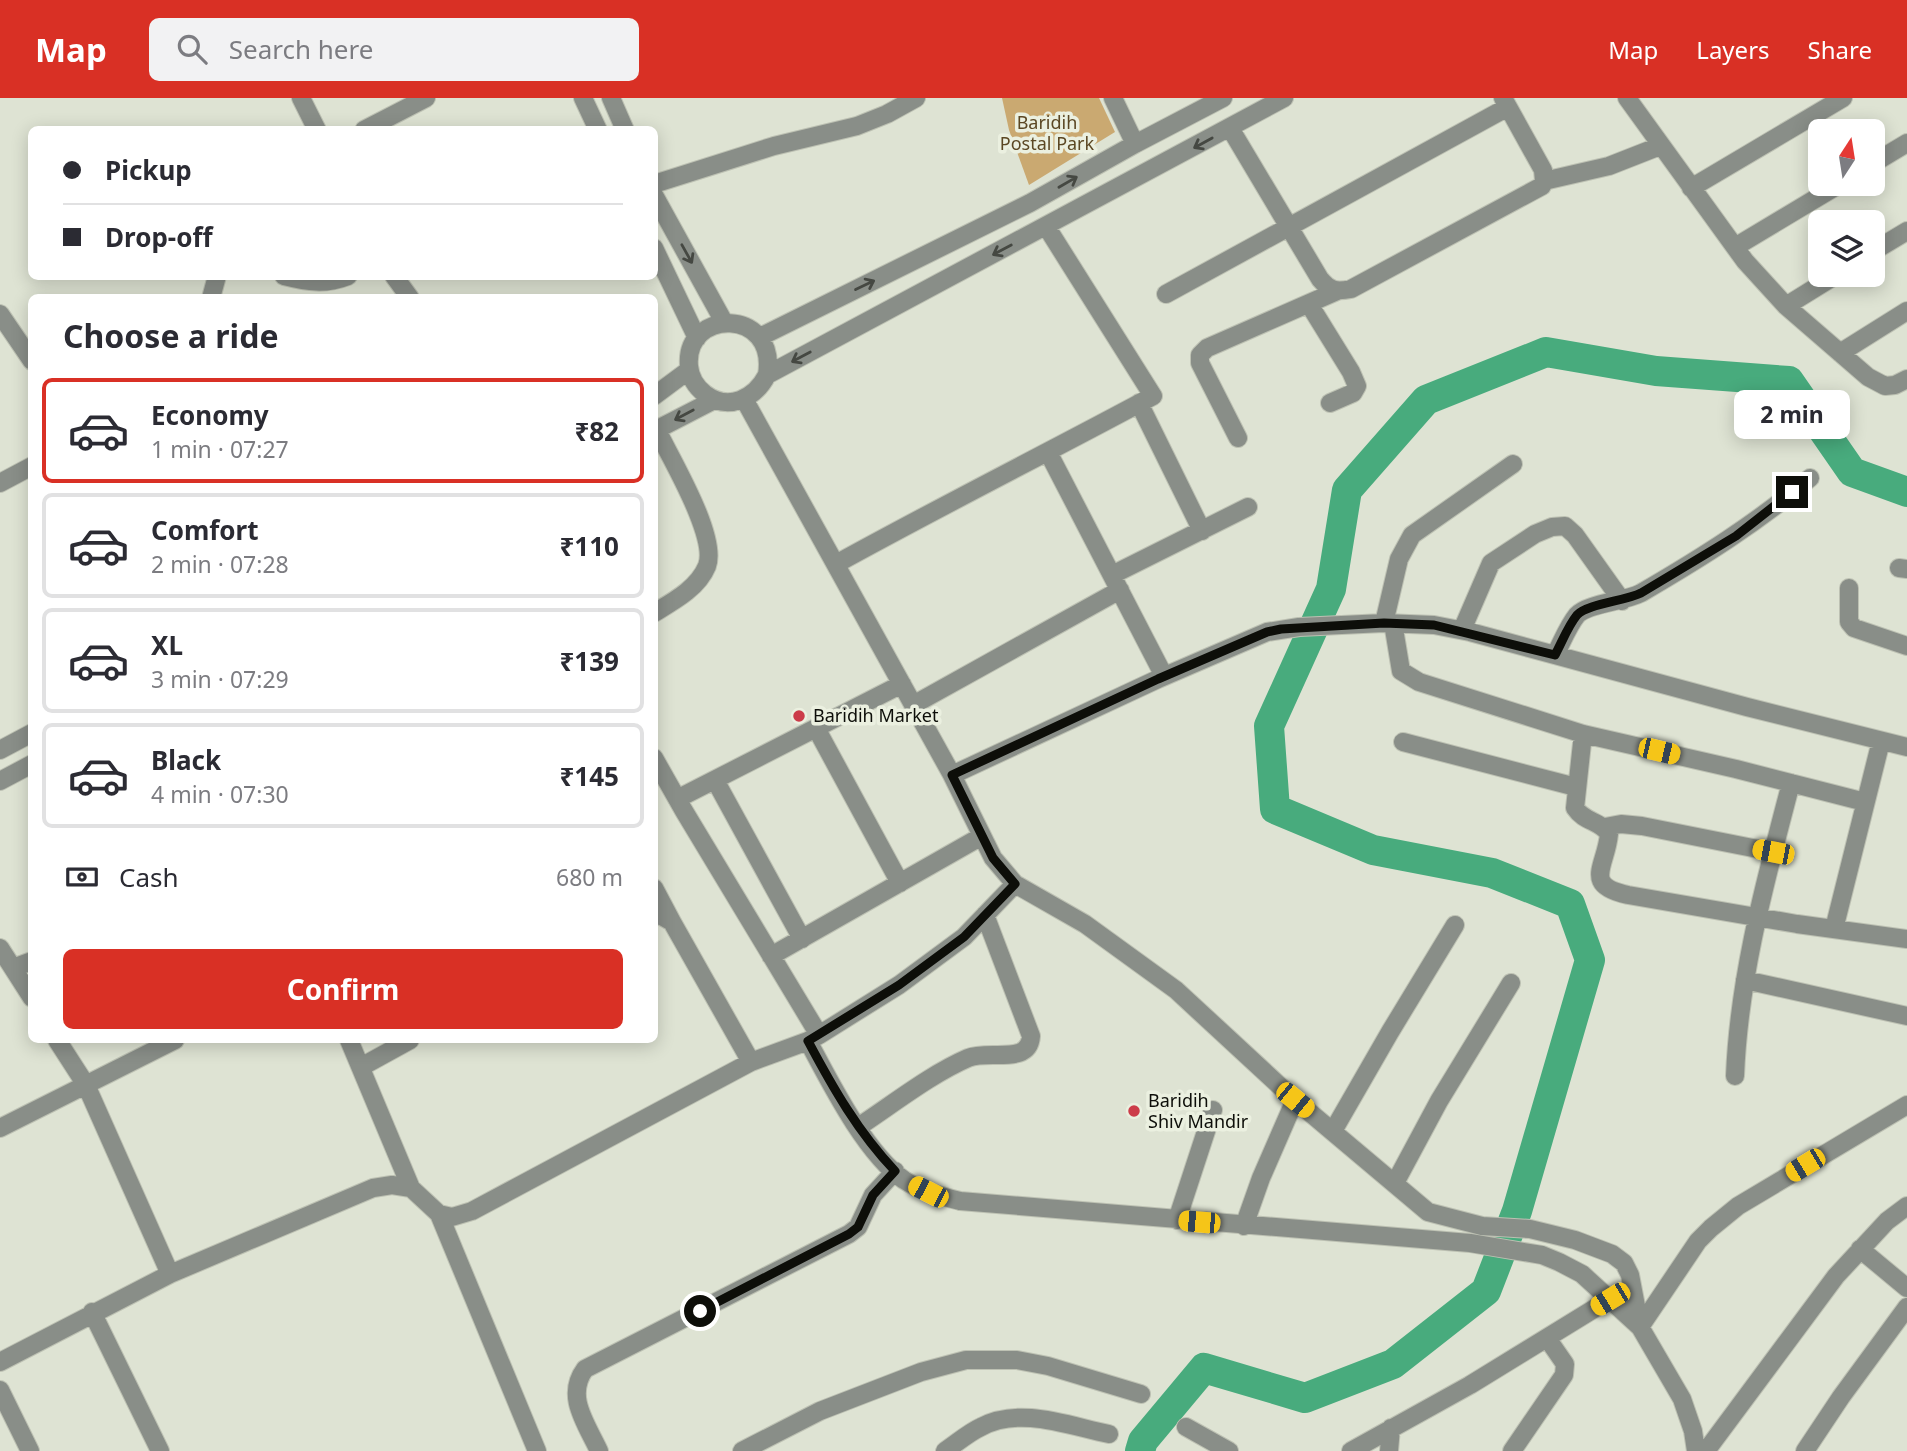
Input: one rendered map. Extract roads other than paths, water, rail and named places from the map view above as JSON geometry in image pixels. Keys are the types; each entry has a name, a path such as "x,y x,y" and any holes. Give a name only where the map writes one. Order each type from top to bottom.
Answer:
{"street":[{"path":"301,98 315,126"},
{"path":"372,126 426,98"},
{"path":"583,98 596,126"},
{"path":"611,98 623,126"},
{"path":"658,183 774,146 857,126 916,98"},
{"path":"1112,98 1135,144"},
{"path":"760,337 1030,203 1223,98"},
{"path":"767,375 1230,128 1256,105 1284,98"},
{"path":"1627,98 1735,247 1786,306 1868,377 1885,386 1907,379"},
{"path":"1691,188 1843,98"},
{"path":"1166,293 1289,228 1506,102 1543,170 1542,186 1351,289 1336,291 1207,348 1200,355 1200,363 1238,439"},
{"path":"1230,128 1320,279 1329,289 1336,291"},
{"path":"1885,156 1907,143"},
{"path":"1544,181 1609,166 1660,146"},
{"path":"1735,247 1820,196"},
{"path":"658,202 724,322"},
{"path":"836,564 1153,396 1046,226"},
{"path":"1885,244 1907,231"},
{"path":"658,256 697,338"},
{"path":"300,280 317,284 339,280"},
{"path":"1786,306 1817,287"},
{"path":"1309,304 1357,386 1353,393 1330,403"},
{"path":"1840,353 1907,311"},
{"path":"0,314 28,355"},
{"path":"724,322 738,323 750,328 760,337 767,349 769,362 767,375 761,386 744,399 726,402 714,400 702,392 689,370 689,357 697,338 712,326 724,322"},
{"path":"658,393 689,370"},
{"path":"744,399 952,775 993,858 1015,884 1085,924 1176,990 1295,1100 1428,1212 1482,1226 1530,1229 1575,1240 1612,1254 1624,1262 1630,1275 1640,1327"},
{"path":"658,430 714,400"},
{"path":"1139,403 1202,531"},
{"path":"658,435 701,519 709,541 707,566 699,578 682,596 658,611"},
{"path":"1048,452 1164,676"},
{"path":"1513,464 1412,535 1399,559 1388,623 1398,664 1407,676 1583,734 1865,802"},
{"path":"0,483 28,468"},
{"path":"1555,655 1578,614 1585,609 1622,601 1641,593 1736,536 1810,478"},
{"path":"913,705 1202,531 1248,507"},
{"path":"1462,630 1491,563 1535,534 1559,525 1565,526 1574,535 1622,601"},
{"path":"1849,588 1849,622 1854,628 1907,646"},
{"path":"952,775 1164,676 1267,632 1299,627 1388,623 1434,625 1462,630 1907,747"},
{"path":"677,799 902,684"},
{"path":"816,728 901,883"},
{"path":"1583,734 1576,786 1576,808 1580,816 1605,827 1621,824 1642,826 1773,852"},
{"path":"0,750 28,735"},
{"path":"1834,929 1881,741"},
{"path":"1404,742 1576,786"},
{"path":"658,765 771,956 814,1038 841,1101 873,1149 903,1179 928,1192 960,1201 1470,1243 1542,1255 1582,1274 1640,1327 1682,1399 1693,1431 1696,1451"},
{"path":"0,781 28,767"},
{"path":"715,780 802,939"},
{"path":"1735,1076 1737,1037 1756,917 1791,783"},
{"path":"1605,827 1609,834 1600,878 1603,886 1612,891 1756,917 1907,939"},
{"path":"771,956 982,836"},
{"path":"439,1214 452,1217 472,1211 751,1062 814,1038 899,985 964,937 1015,884"},
{"path":"658,896 751,1062"},
{"path":"658,915 672,922"},
{"path":"858,1127 970,1057 982,1054 1019,1054 1031,1044 1031,1035 985,915"},
{"path":"1333,1131 1455,925"},
{"path":"0,948 28,992"},
{"path":"13,968 28,962"},
{"path":"1745,980 1907,1016"},
{"path":"1395,1183 1439,1101 1511,983"},
{"path":"60,1043 86,1085 170,1274"},
{"path":"0,1128 169,1043"},
{"path":"350,1043 411,1188 439,1214 537,1451"},
{"path":"360,1067 404,1043"},
{"path":"1244,1226 1261,1178 1295,1100"},
{"path":"1640,1327 1698,1241 1710,1228 1738,1206 1907,1105"},
{"path":"1177,1220 1213,1110"},
{"path":"599,1451 577,1402 575,1391 578,1379 585,1369 849,1234 858,1227 873,1195 895,1171"},
{"path":"0,1362 92,1312 170,1274 373,1188 392,1185 411,1188"},
{"path":"1706,1451 1836,1276 1887,1221 1907,1206"},
{"path":"1860,1249 1907,1288"},
{"path":"1351,1451 1610,1299"},
{"path":"1805,1451 1907,1307"},
{"path":"92,1312 160,1451"},
{"path":"1511,1451 1564,1375 1565,1364 1547,1338"},
{"path":"742,1451 820,1411 921,1372 966,1360 1017,1360 1048,1366 1141,1394"},
{"path":"0,1390 30,1451"},
{"path":"945,1451 982,1426 1004,1418 1026,1417 1109,1434"},
{"path":"1186,1427 1229,1451"},
{"path":"1389,1451 1391,1428"}],"waterway":[{"path":"1140,1451 1143,1441 1204,1368 1305,1398 1393,1364 1486,1291 1517,1211 1590,960 1570,904 1492,873 1373,850 1275,809 1269,726 1331,589 1347,490 1426,400 1546,352 1656,371 1789,381 1852,472 1907,492"}],"place":[{"name":"Baridih Market","path":"799,716"},
{"name":"Baridih Shiv Mandir","path":"1134,1111"}],"park label":[{"name":"Baridih Postal Park","path":"1047,133"}]}
